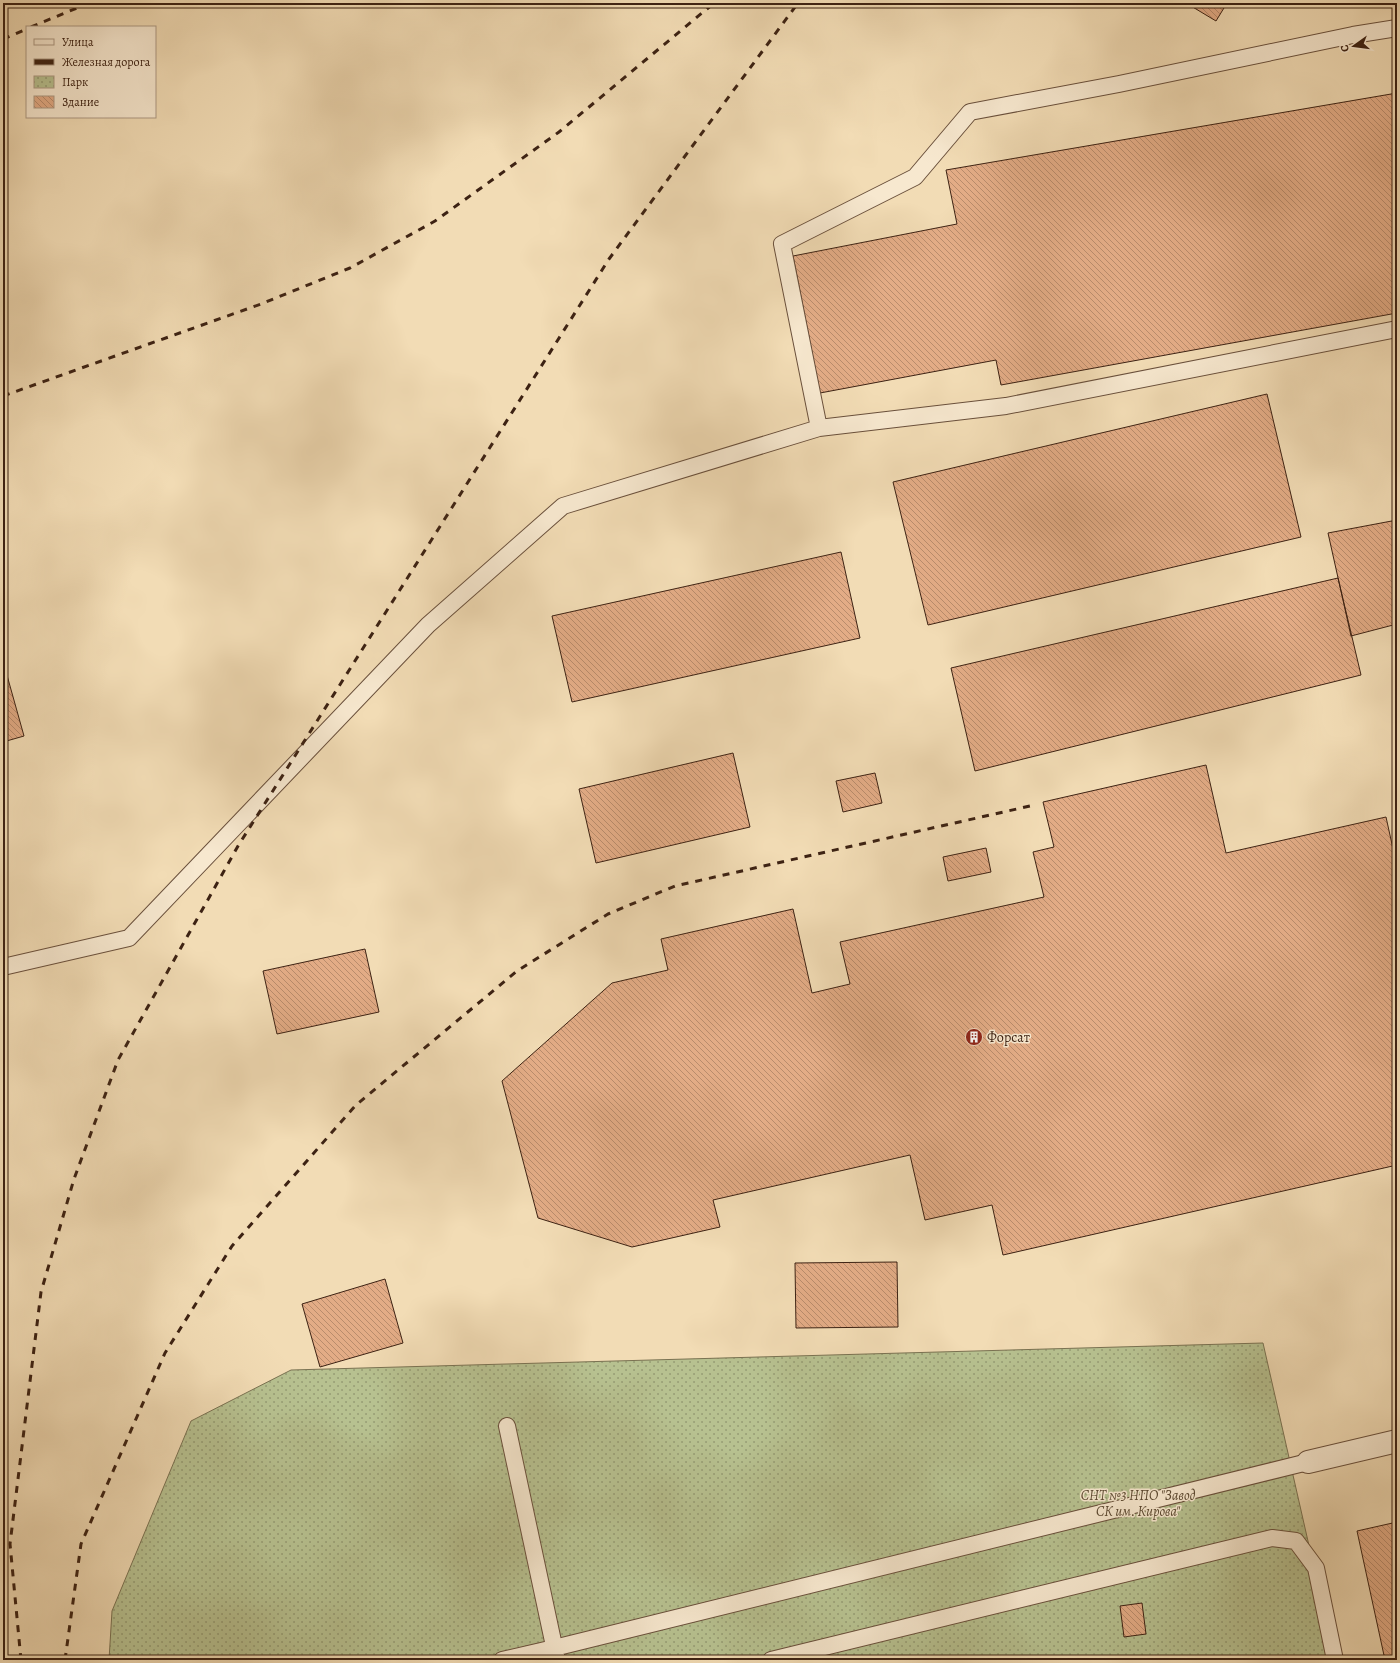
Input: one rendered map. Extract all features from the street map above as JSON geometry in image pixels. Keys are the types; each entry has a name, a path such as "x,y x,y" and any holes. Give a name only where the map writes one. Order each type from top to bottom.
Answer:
{"street":[{"path":"1308,1462 1397,1441"}],"lane":[{"path":"819,428 782,244 915,177 970,112 1119,84 1353,35 1397,28"},
{"path":"3,967 129,938 428,625 563,506 819,428 1006,406 1397,329"},
{"path":"507,1426 556,1654"},
{"path":"502,1660 556,1654 1308,1462"},
{"path":"771,1660 1272,1538 1296,1542 1316,1568 1334,1660"}],"green space":[{"name":"СНТ №3 НПО \"Завод СК им. Кирова\"","path":"1263,1343 1335,1660 109,1660 112,1611 191,1421 291,1370"}],"building":[{"path":"1186,3 1227,3 1216,21"},
{"path":"1397,93 1397,313 1001,385 996,360 820,393 793,256 957,224 946,170"},
{"path":"1267,394 1301,537 928,625 893,482"},
{"path":"1397,520 1397,624 1351,636 1328,533"},
{"path":"841,552 860,638 572,702 552,616"},
{"path":"1338,578 1361,675 975,771 951,668"},
{"path":"3,661 24,736 3,742"},
{"path":"733,753 750,827 596,863 579,789"},
{"name":"Форсат","path":"1206,765 1226,853 1386,817 1397,867 1397,1165 1003,1255 992,1205 925,1220 910,1155 713,1200 720,1227 632,1247 538,1218 502,1081 612,983 668,970 661,939 793,909 812,993 850,984 840,942 1044,897 1033,852 1054,847 1043,802"},
{"path":"875,773 882,803 843,812 836,781"},
{"path":"986,848 991,872 948,881 943,857"},
{"path":"365,949 379,1012 277,1034 263,971"},
{"path":"897,1262 898,1327 796,1328 795,1263"},
{"path":"385,1279 403,1343 320,1367 302,1304"},
{"path":"1397,1522 1397,1660 1385,1660 1357,1531"},
{"path":"1142,1603 1146,1634 1124,1637 1120,1606"}],"railway":[{"path":"33,26 89,3"},
{"path":"3,396 261,304 350,268 435,221 559,132 714,3"},
{"path":"21,1660 10,1544 41,1292 74,1179 118,1060 238,846 609,259 798,3"},
{"path":"3,39 26,29"},
{"path":"65,1660 81,1544 165,1353 232,1246 356,1105 517,971 608,914 675,886 1030,806"}],"place":[{"name":"Форсат","path":"974,1037"}]}
